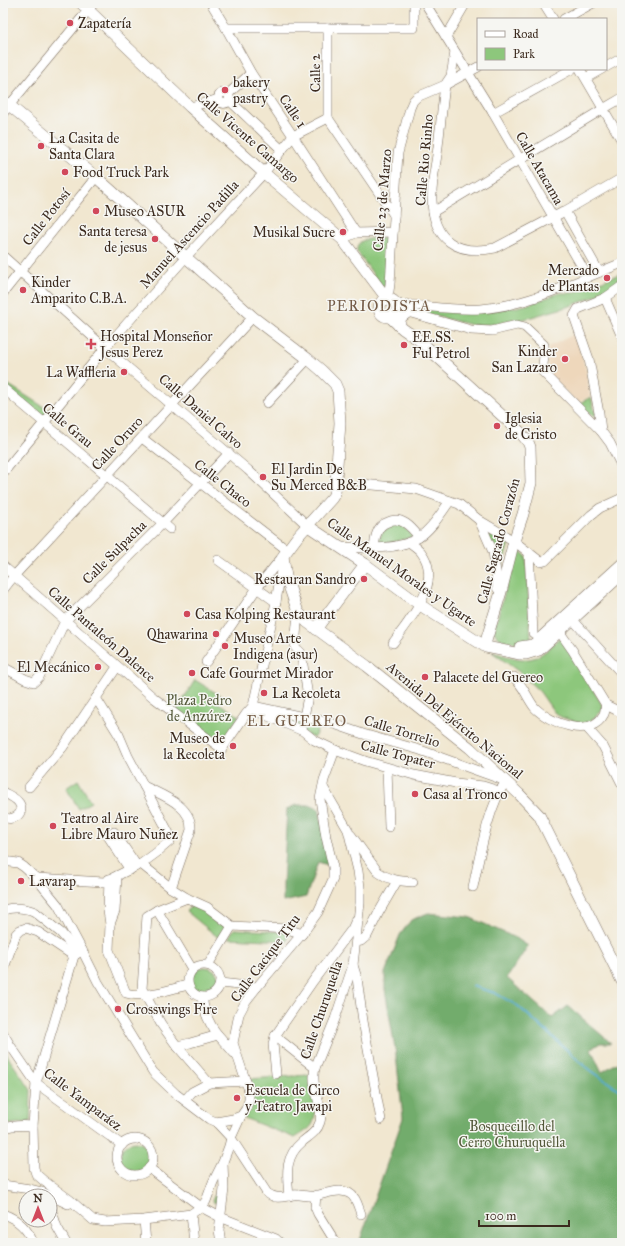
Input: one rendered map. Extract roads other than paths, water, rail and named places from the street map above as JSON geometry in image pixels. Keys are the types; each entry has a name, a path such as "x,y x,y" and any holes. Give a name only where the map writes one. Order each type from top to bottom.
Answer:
{"main road":[{"name":"Calle Vicente Camargo","path":"88,5 190,107 264,173 342,239 392,306"},
{"path":"5,106 96,177 253,317 308,359 335,384 338,392 340,422 335,493 285,553"},
{"path":"392,306 401,317 400,326"},
{"name":"Calle Sagrado Corazón","path":"392,306 400,326 419,340 528,442 531,455 531,483 514,540 501,592 482,642"},
{"name":"Calle Manuel Morales y Ugarte","path":"308,526 365,564 420,604 482,642"},
{"name":"Avenida Del Ejército Nacional","path":"285,553 286,577 298,612 307,622 367,666 470,748 520,794 539,815 622,981"},
{"path":"316,629 365,564"},
{"path":"482,642 518,647 533,645 622,564"},
{"path":"482,642 486,648 513,653 526,654 539,650 622,574"}],"street":[{"name":"Calle 1","path":"211,3 251,73 356,233"},
{"path":"226,28 414,28 414,3"},
{"name":"Calle Atacama","path":"425,3 493,113 588,277"},
{"path":"446,37 466,3"},
{"path":"543,3 552,18"},
{"path":"566,18 592,3"},
{"path":"5,106 88,5"},
{"name":"Calle 2","path":"328,28 328,118"},
{"name":"Calle Rio Rinho","path":"455,52 451,76 445,85 432,199 435,223 440,233 453,245 474,250 495,248 565,211 622,178"},
{"path":"607,66 622,58"},
{"name":"Calle 23 de Marzo","path":"392,306 389,291 398,153 410,108 417,97 445,85 477,68"},
{"path":"493,113 570,70"},
{"path":"581,70 622,141"},
{"path":"586,78 600,70"},
{"path":"190,107 219,98 220,102 223,104 227,103 228,97 251,73"},
{"path":"228,97 282,150"},
{"path":"433,212 622,98"},
{"path":"328,118 394,215"},
{"name":"Manuel Ascencio Padilla","path":"3,473 105,348 186,257 264,173 293,136 328,118"},
{"name":"Calle Potosí","path":"3,293 96,177"},
{"name":"Calle Atacama","path":"565,211 599,272"},
{"path":"342,239 356,233 393,232"},
{"name":"Calle Daniel Calvo","path":"3,256 105,348 261,482 308,526"},
{"path":"392,306 481,309 501,306 544,295 622,263"},
{"path":"601,432 589,359 574,316 578,309 605,298 622,286"},
{"path":"605,298 622,337"},
{"path":"392,306 471,330 492,331 517,325 525,327 544,346 542,371 601,432 610,443 622,467"},
{"name":"Calle Oruro","path":"3,590 14,576 253,317"},
{"path":"267,402 308,359"},
{"name":"Calle Grau","path":"3,388 170,529"},
{"name":"Calle Chaco","path":"142,438 200,483 285,553"},
{"name":"Calle Sulpacha","path":"3,667 25,679 34,682 38,677 66,621 163,523 228,453"},
{"path":"362,484 416,489 450,500 459,504 479,520 514,540 541,562 545,561 591,514 600,508 622,498"},
{"path":"339,547 374,548 395,546 409,542 419,537 431,526 450,500"},
{"path":"374,548 376,534 379,528 382,524 392,519 402,521 412,528 419,537"},
{"path":"479,520 492,552 496,572 497,588 501,592"},
{"path":"393,642 420,604 428,587 427,564 421,552 409,542"},
{"path":"529,552 534,633"},
{"path":"206,662 256,588 285,553"},
{"path":"252,708 276,602 285,553"},
{"path":"218,560 276,602"},
{"name":"Calle Pantaleón Dalence","path":"3,566 117,667 159,702 222,749 252,708"},
{"path":"298,612 295,648 301,653 308,696 304,717"},
{"path":"573,620 622,674"},
{"path":"559,631 606,705 622,713"},
{"path":"29,788 63,747 117,667"},
{"path":"514,677 536,708 551,719 574,727 586,728 597,722 604,714 606,705"},
{"path":"36,878 104,882 136,867 170,841 170,837 119,736 96,698"},
{"name":"Calle Torrelio","path":"252,708 331,723 363,734 420,750 506,781"},
{"name":"Calle Topater","path":"252,708 303,731 314,740 335,750 387,768 456,783 483,786 499,791"},
{"path":"586,728 603,746 622,784"},
{"name":"Calle Cacique Titu","path":"201,1207 206,1201 230,1146 231,1138 249,1100 249,1091 233,1043 240,1014 246,1001 256,987 302,934 318,912 333,879 333,867 326,837 320,799 324,780 335,750"},
{"path":"387,768 389,827"},
{"path":"473,886 488,824 499,791 506,781"},
{"path":"144,786 182,807 191,824 191,830 171,888"},
{"path":"323,788 348,830 378,872 397,881 413,882"},
{"path":"3,792 18,801 21,808 20,813 14,818 10,820 3,817"},
{"name":"Calle Churuquella","path":"289,1196 288,1164 292,1154 300,1143 318,1129 320,1114 313,1076 335,1019 353,965 360,903 360,887 354,852 348,830"},
{"path":"3,861 18,863 36,878 58,905 78,953 36,1083 33,1126 34,1168 36,1174 94,1220 105,1222 144,1220 191,1214 201,1207"},
{"path":"136,867 187,898 207,907 232,926 288,930 302,934"},
{"path":"113,878 115,912 110,924 108,950 126,993 132,995 145,995 188,985"},
{"path":"356,942 367,936 397,881"},
{"path":"187,898 147,916 142,989 161,1024 177,1046 209,1083"},
{"path":"3,911 5,909 16,908 30,909 61,933 78,953 98,982 153,1072 185,1100 209,1119 216,1122 231,1138 267,1193 273,1197 282,1198 295,1194 313,1196 337,1191 350,1193 355,1199 361,1214"},
{"path":"158,910 192,969"},
{"path":"276,1074 273,1044 275,1036 313,981 352,929 358,917"},
{"path":"208,965 232,926"},
{"path":"3,971 16,934 20,930 26,928 38,932 78,953"},
{"path":"208,965 216,970 220,978 220,983 219,988 212,996 202,998 193,993 188,985 187,979 192,969 197,966 208,965"},
{"path":"353,965 357,978 364,1029 381,1120"},
{"path":"220,983 256,987"},
{"path":"202,998 209,1022 238,1059"},
{"name":"Calle Yamparáez","path":"3,1033 36,1083 122,1145"},
{"path":"177,1046 218,1035"},
{"path":"275,1036 315,1068"},
{"path":"185,1100 192,1092 209,1083 246,1081"},
{"path":"216,1122 241,1116"},
{"path":"3,1128 17,1125 33,1126"},
{"name":"Calle Yamparáez","path":"134,1139 147,1143 151,1148 153,1155 149,1168 144,1172 137,1174 130,1174 124,1170 120,1165 118,1158 118,1151 122,1145 127,1141 134,1139"},
{"path":"221,1243 219,1230 224,1189 223,1162"},
{"path":"149,1168 201,1207 220,1217 271,1237 280,1243"},
{"path":"3,1185 23,1188"},
{"path":"316,1195 315,1207 336,1243"},
{"path":"58,1199 70,1205 74,1204"},
{"path":"3,1214 13,1217 25,1228 33,1243"},
{"path":"191,1214 194,1243"},
{"path":"144,1220 146,1243"},
{"path":"58,1228 66,1243"}],"waterway":[{"path":"472,986 495,993 518,1006 586,1067 622,1092"}],"place":[{"name":"Zapatería","path":"70,23"},
{"name":"bakery pastry","path":"225,90"},
{"name":"La Casita de Santa Clara","path":"41,146"},
{"name":"Food Truck Park","path":"65,172"},
{"name":"Museo ASUR","path":"96,211"},
{"name":"Musikal Sucre","path":"343,232"},
{"name":"Santa teresa de jesus","path":"155,239"},
{"name":"Mercado de Plantas","path":"607,278"},
{"name":"Kinder Amparito C.B.A.","path":"23,290"},
{"name":"Hospital Monseñor Jesus Perez","path":"91,344"},
{"name":"EE.SS. Ful Petrol","path":"404,345"},
{"name":"Kinder San Lazaro","path":"565,359"},
{"name":"La Waffleria","path":"124,372"},
{"name":"Iglesia de Cristo","path":"497,426"},
{"name":"El Jardin De Su Merced B&B","path":"263,477"},
{"name":"Restauran Sandro","path":"364,579"},
{"name":"Casa Kolping Restaurant","path":"187,614"},
{"name":"Qhawarina","path":"216,634"},
{"name":"Museo Arte Indigena (asur)","path":"225,646"},
{"name":"El Mecánico","path":"98,667"},
{"name":"Cafe Gourmet Mirador","path":"192,673"},
{"name":"Palacete del Guereo","path":"425,677"},
{"name":"La Recoleta","path":"264,693"},
{"name":"Museo de la Recoleta","path":"233,746"},
{"name":"Casa al Tronco","path":"415,794"},
{"name":"Teatro al Aire Libre Mauro Nuñez","path":"53,826"},
{"name":"Lavarap","path":"21,881"},
{"name":"Crosswings Fire","path":"118,1009"},
{"name":"Escuela de Circo y Teatro Jawapi","path":"237,1098"}],"district":[{"name":"PERIODISTA","path":"379,306"},
{"name":"EL GUEREO","path":"297,721"}],"park label":[{"name":"Plaza Pedro de Anzúrez","path":"199,708"},
{"name":"Bosquecillo del Cerro Churuquella","path":"512,1134"}]}
